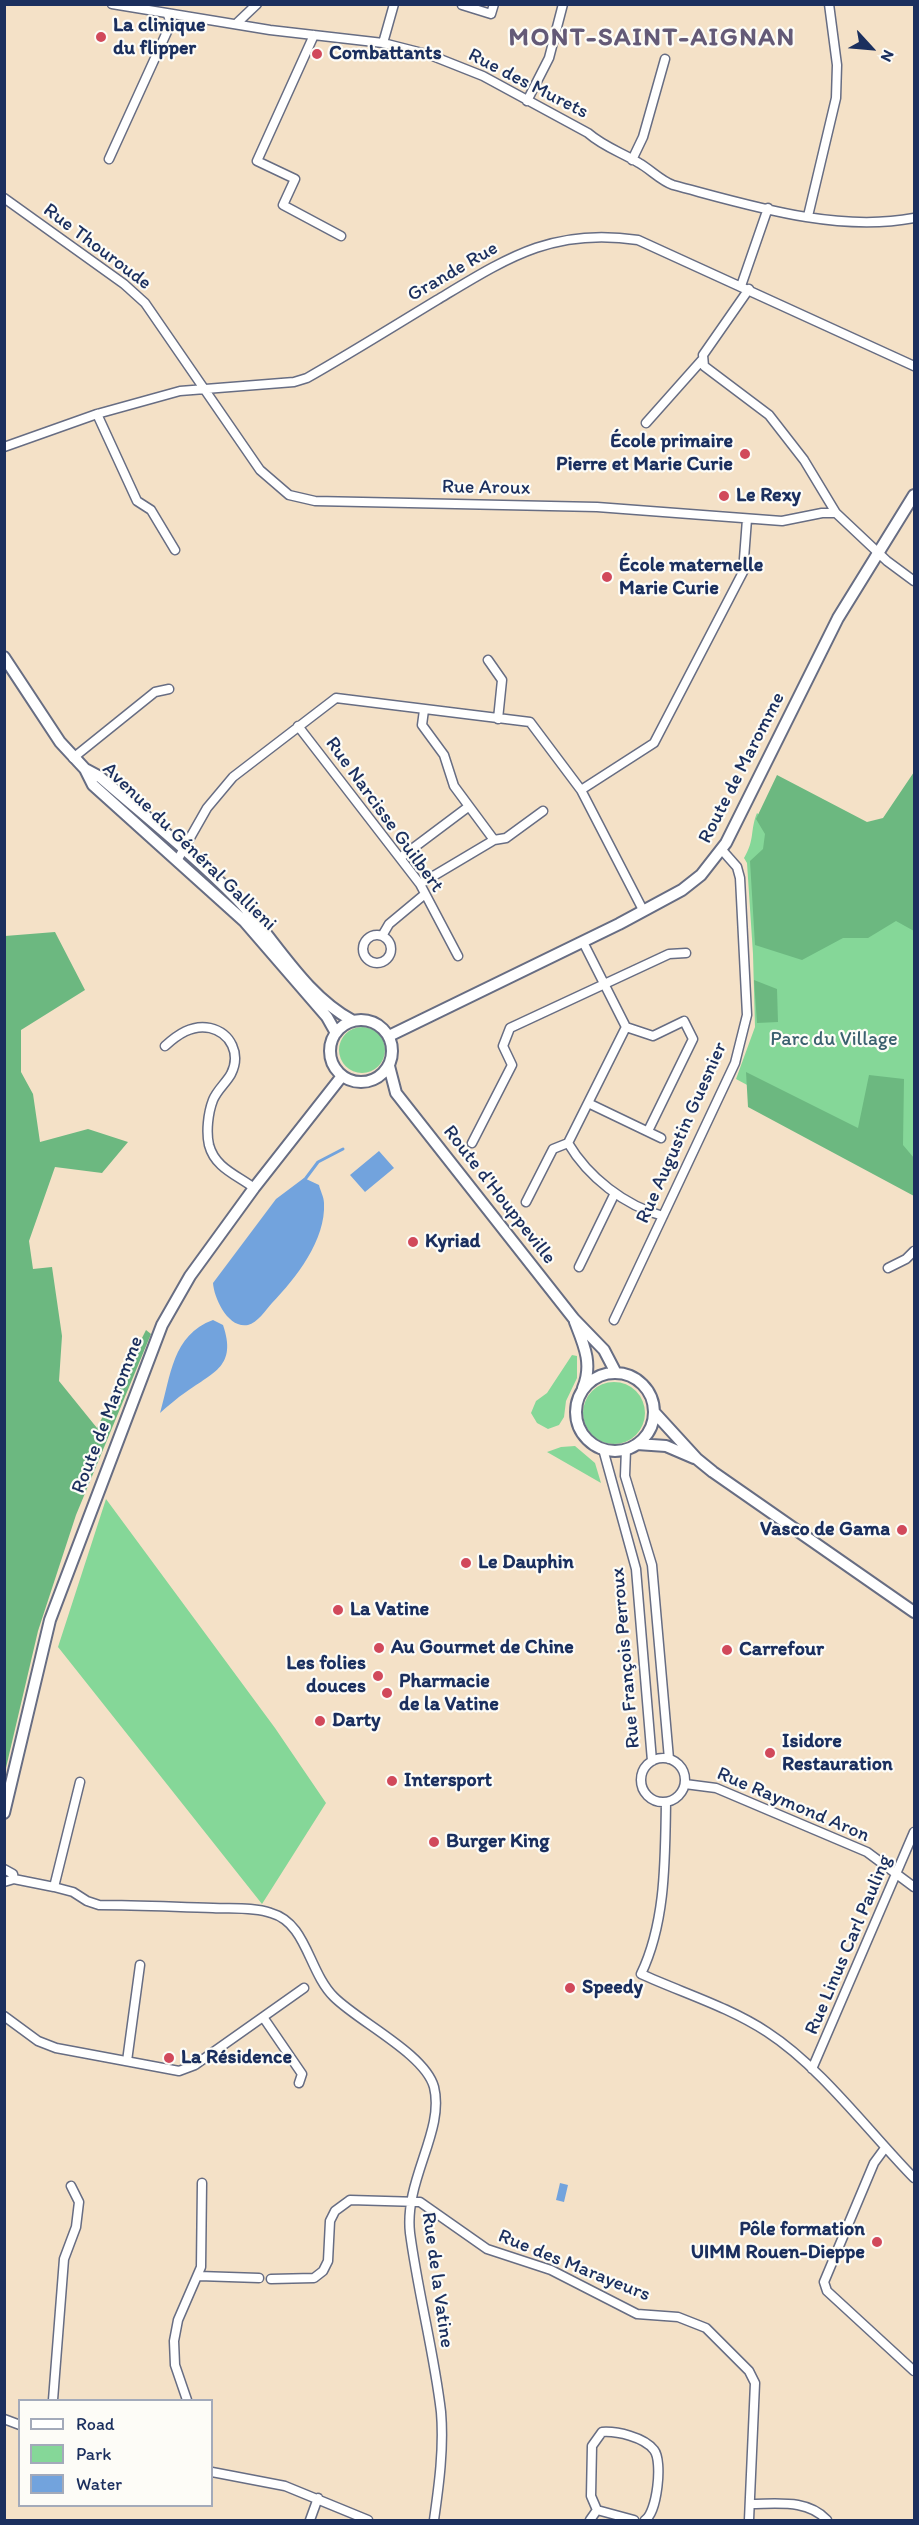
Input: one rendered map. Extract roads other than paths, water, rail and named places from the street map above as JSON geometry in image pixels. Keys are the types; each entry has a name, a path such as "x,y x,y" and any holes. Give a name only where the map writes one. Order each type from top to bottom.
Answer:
{"street":[{"name":"Rue des Murets","path":"112,4 168,15 383,44 454,63 527,101 674,185 686,186 724,200 808,216 876,222 915,218"},
{"path":"236,24 257,4"},
{"path":"383,44 394,4"},
{"path":"462,5 491,14 494,4"},
{"path":"527,101 549,58 563,4"},
{"path":"808,216 836,98 837,64 829,4"},
{"path":"109,159 171,23 168,15"},
{"path":"314,35 257,161 295,179 283,205 341,236"},
{"path":"632,160 642,137 665,59"},
{"name":"Rue Thouroude","path":"4,198 124,284 145,303 203,387"},
{"path":"646,423 702,360 745,288 768,208"},
{"name":"Grande Rue","path":"4,447 97,414 203,387 294,382 307,378 518,253 577,238 598,236 638,240 915,366"},
{"path":"702,360 710,372 769,414 780,426 836,513 878,552 915,581"},
{"name":"Rue Aroux","path":"203,387 260,470 279,488 301,499 597,507 782,520 836,513"},
{"path":"97,414 137,501 151,510 175,550"},
{"name":"Route de Maromme","path":"389,1036 583,942 690,885 722,850 837,618 915,495"},
{"path":"581,790 654,743 742,572 747,519"},
{"name":"Avenue du Général Gallieni","path":"4,657 46,722 73,758 85,769 100,777 216,879 239,901 327,1006 352,1021"},
{"path":"488,660 502,680 498,719"},
{"path":"73,758 155,692 169,689"},
{"path":"178,860 207,808 233,777 336,698 424,711 530,722 581,790 643,910"},
{"path":"424,711 422,725 444,755 454,786 494,840"},
{"name":"Rue Narcisse Guilbert","path":"298,726 420,884 458,956"},
{"name":"Avenue du Général Gallieni","path":"85,769 93,784 244,921 327,1017 336,1033"},
{"path":"400,858 468,807"},
{"path":"420,884 494,840 506,838 543,811"},
{"name":"Rue Augustin Guesnier","path":"614,1320 735,1063 747,1015 740,878 737,867 722,850"},
{"path":"208,888 216,879"},
{"path":"382,936 389,924 425,894"},
{"path":"583,942 626,1027 653,1036 684,1021 693,1038 648,1131"},
{"path":"472,1143 512,1065 503,1046 510,1028 669,954 686,953"},
{"path":"352,1021 369,1021 384,1029 389,1036 393,1051 389,1066 381,1075 370,1081 355,1082 342,1076 331,1060 330,1051 336,1033 352,1021"},
{"path":"165,1046 179,1033 206,1027 217,1030 231,1042 235,1062 231,1073 211,1103 208,1142 218,1163 254,1188"},
{"path":"526,1202 553,1149 568,1143 626,1027"},
{"name":"Route d'Houppeville","path":"389,1066 396,1093 574,1319 604,1350 616,1372"},
{"name":"Route de Maromme","path":"4,1813 50,1620 150,1354 184,1285 254,1188 342,1076"},
{"name":"Route d'Houppeville","path":"370,1081 396,1093"},
{"path":"588,1103 661,1138"},
{"path":"568,1143 574,1154 614,1194 651,1213 663,1216"},
{"path":"579,1267 614,1194"},
{"path":"888,1268 906,1259 915,1251"},
{"name":"Route d'Houppeville","path":"574,1319 585,1344 588,1360 583,1389"},
{"path":"616,1372 640,1382 648,1391 654,1412 651,1428 637,1444 626,1449 603,1449 584,1436 579,1426 576,1405 583,1389 594,1380 616,1372"},
{"path":"654,1412 697,1459"},
{"path":"637,1444 666,1446 697,1459 915,1612"},
{"name":"Rue François Perroux","path":"603,1449 636,1569 652,1761"},
{"name":"Rue François Perroux","path":"626,1449 625,1476 652,1565 669,1759"},
{"path":"669,1759 683,1771 685,1784 680,1795 666,1802 653,1800 643,1788 642,1774 652,1761 669,1759"},
{"path":"54,1887 80,1782"},
{"name":"Rue Raymond Aron","path":"685,1784 716,1788 867,1852 915,1887"},
{"path":"666,1802 662,1894 650,1953 641,1974 745,2019 781,2042 812,2069 915,2178"},
{"name":"Rue Linus Carl Pauling","path":"812,2069 915,1832"},
{"path":"4,1869 13,1874 14,1879"},
{"name":"Rue de la Vatine","path":"4,1882 14,1879 54,1887 73,1892 99,1905 248,1909 273,1913 288,1921 297,1931 317,1981 334,1998 400,2048 431,2079 436,2103 434,2121 410,2201 411,2238 441,2412 442,2459 434,2520"},
{"path":"127,2061 140,1965"},
{"path":"4,2016 38,2041 56,2048 178,2071 186,2070 303,1988"},
{"path":"263,2017 302,2074 298,2083"},
{"path":"885,2148 874,2163 824,2282 827,2290 915,2371"},
{"path":"187,2399 175,2365 174,2341 177,2320 199,2276 202,2253 202,2183"},
{"path":"53,2399 64,2259 76,2227 79,2202 71,2186"},
{"path":"271,2279 314,2278 323,2271 328,2261 330,2221 343,2204 359,2199 410,2201"},
{"name":"Rue des Marayeurs","path":"410,2201 420,2202 433,2210 482,2247 551,2270 627,2310 645,2315 678,2317 706,2328 749,2371 755,2382 749,2520"},
{"path":"199,2276 260,2278"},
{"path":"597,2510 591,2496 592,2446 602,2432 616,2431 654,2449 657,2457 655,2509 651,2517 645,2520"},
{"path":"213,2472 285,2486 368,2520"},
{"path":"309,2520 318,2498"},
{"path":"750,2504 804,2505 814,2509 827,2520"},
{"path":"590,2520 597,2510"},
{"path":"597,2510 634,2520"}],"water":[{"path":"379,1151 394,1168 365,1192 350,1175"},
{"path":"304,1178 319,1185 324,1201 323,1217 315,1244 291,1282 258,1319 248,1325 234,1322 219,1304 213,1283 276,1199"},
{"path":"213,1320 223,1325 227,1339 225,1359 214,1373 160,1413 175,1358 181,1346 199,1327"},
{"path":"560,2183 568,2185 564,2202 556,2200"}],"waterway":[{"path":"303,1182 318,1162 343,1149"}],"place":[{"name":"La clinique du flipper","path":"101,37"},
{"name":"Combattants","path":"317,54"},
{"name":"École primaire Pierre et Marie Curie","path":"745,454"},
{"name":"Le Rexy","path":"724,496"},
{"name":"École maternelle Marie Curie","path":"607,577"},
{"name":"Kyriad","path":"413,1242"},
{"name":"Vasco de Gama","path":"902,1530"},
{"name":"Le Dauphin","path":"466,1563"},
{"name":"La Vatine","path":"338,1610"},
{"name":"Au Gourmet de Chine","path":"379,1648"},
{"name":"Carrefour","path":"727,1650"},
{"name":"Les folies douces","path":"378,1676"},
{"name":"Pharmacie de la Vatine","path":"387,1693"},
{"name":"Darty","path":"320,1721"},
{"name":"Isidore Restauration","path":"770,1753"},
{"name":"Intersport","path":"392,1781"},
{"name":"Burger King","path":"434,1842"},
{"name":"Speedy","path":"570,1988"},
{"name":"La Résidence","path":"169,2058"},
{"name":"Pôle formation UIMM Rouen-Dieppe","path":"877,2242"}],"district":[{"name":"MONT-SAINT-AIGNAN","path":"652,38"}],"park label":[{"name":"Parc du Village","path":"834,1040"}]}
